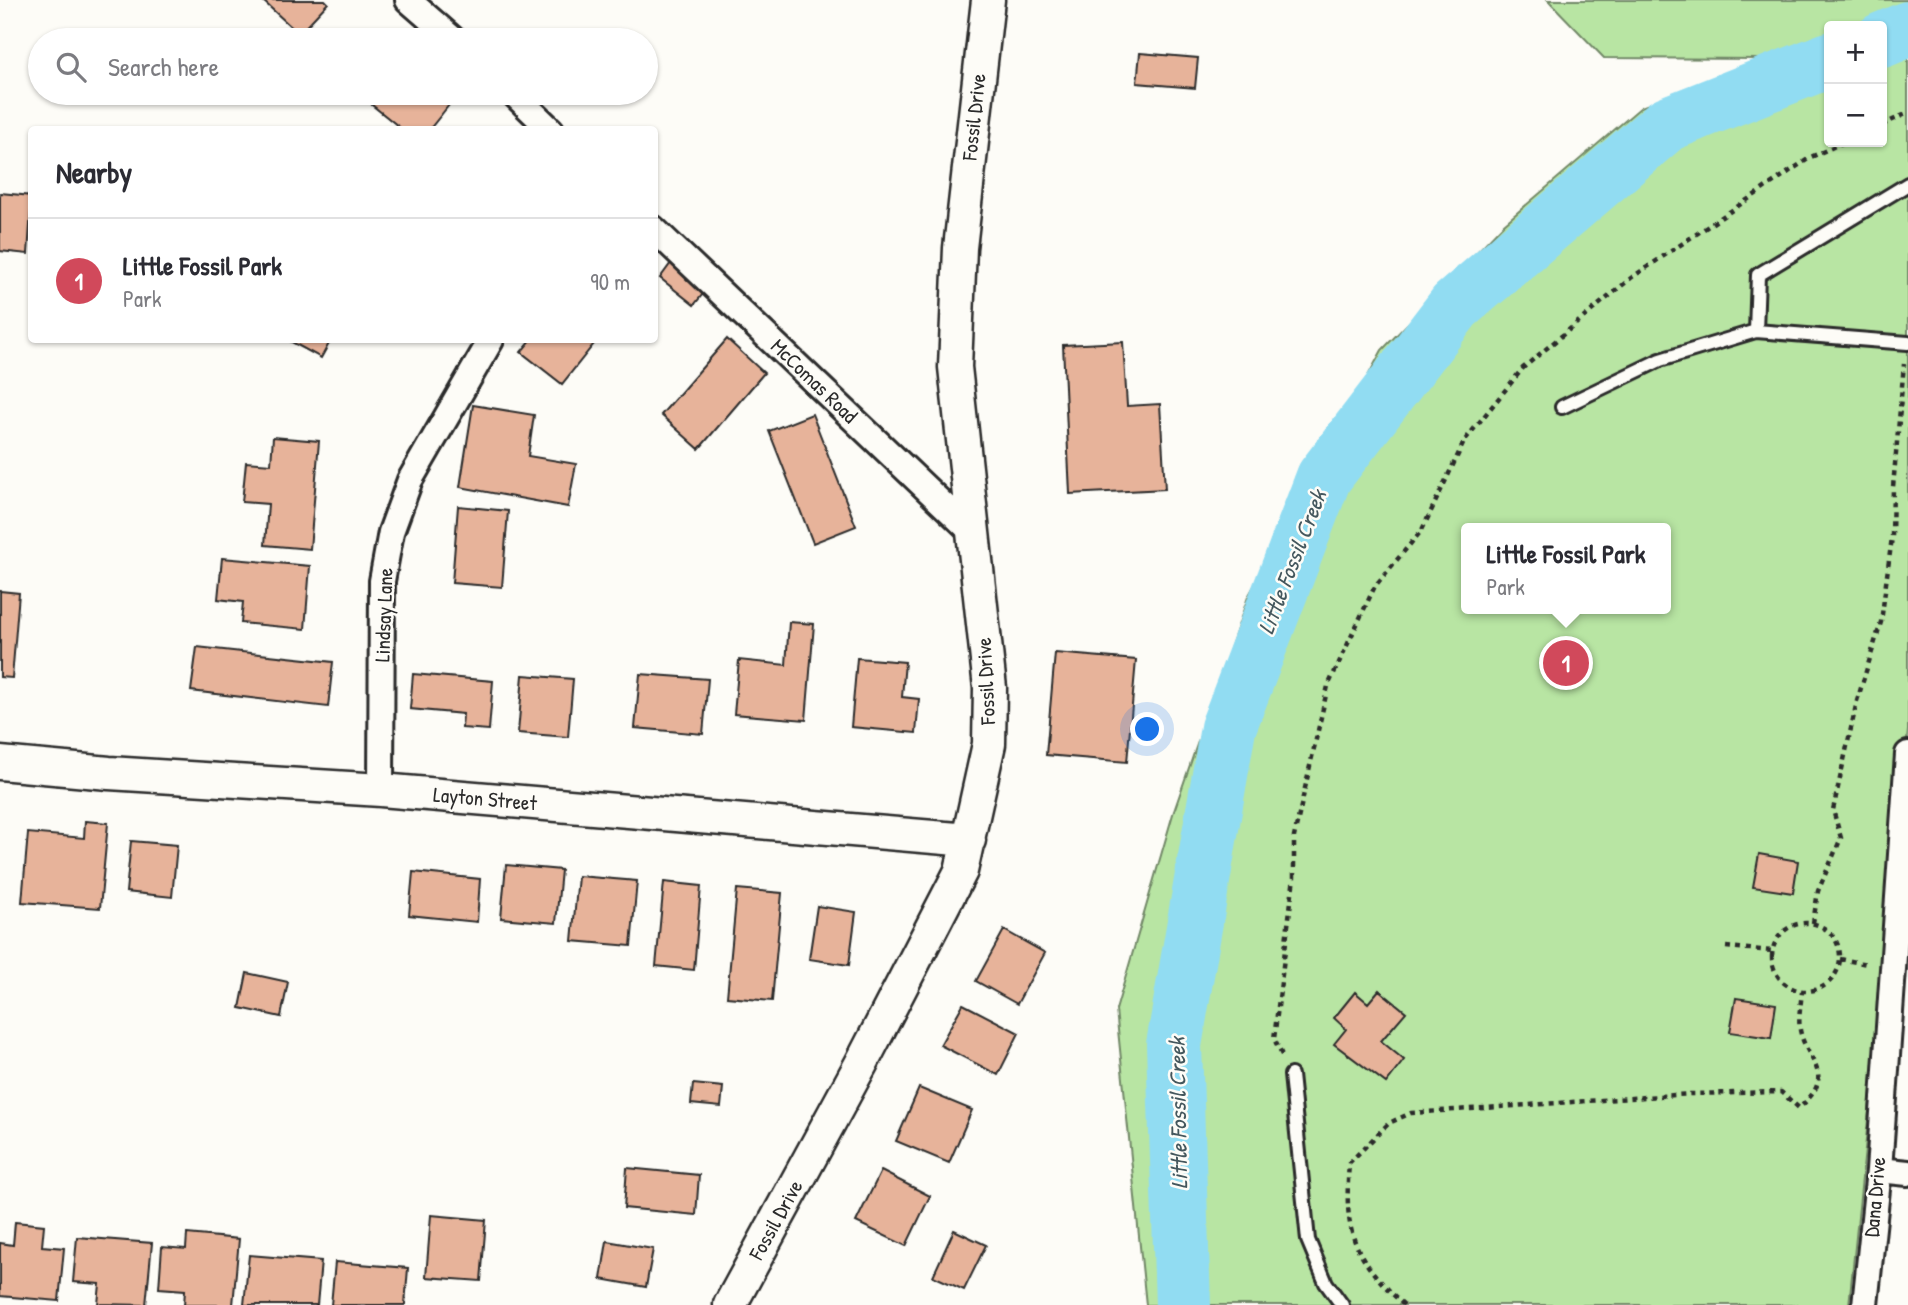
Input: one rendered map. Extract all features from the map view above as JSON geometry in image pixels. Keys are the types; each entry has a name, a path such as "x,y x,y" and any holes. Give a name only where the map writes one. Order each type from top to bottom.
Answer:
{"street":[{"path":"408,0 440,28"},
{"name":"Fossil Drive","path":"730,1305 861,1064 955,883 970,840 989,744 990,688 955,367 960,248 988,0"},
{"path":"525,105 547,126"},
{"name":"McComas Road","path":"658,233 973,533"},
{"name":"Lindsay Lane","path":"381,790 382,581 391,532 410,480 489,343"},
{"name":"Dana Drive","path":"1865,1305 1879,1170 1908,754"},
{"name":"Layton Street","path":"0,763 109,774 381,790 970,840"},
{"path":"1879,1170 1908,1173"}],"lane":[{"path":"1756,331 1758,275 1908,184"},
{"path":"1563,407 1660,360 1756,331 1907,343"},
{"path":"1291,1075 1308,1240 1326,1283 1342,1305"}],"path":[{"path":"1887,123 1908,113"},
{"path":"1291,1075 1274,1039 1294,877 1294,837 1328,686 1375,586 1423,530 1465,440 1523,368 1632,278 1811,157 1833,147"},
{"path":"1813,923 1818,891 1841,838 1833,810 1857,701 1881,622 1892,537 1893,487 1907,343"},
{"path":"1813,923 1833,937 1840,960 1830,980 1818,989 1802,991 1786,984 1779,977 1774,969 1773,951 1775,942 1787,929 1813,923"},
{"path":"1726,947 1773,951"},
{"path":"1404,1305 1371,1275 1354,1244 1346,1202 1349,1163 1388,1123 1411,1113 1690,1094 1781,1092 1799,1108 1811,1098 1819,1075 1801,1033 1799,1018 1802,991"}],"green space":[{"path":"1548,0 1908,0 1908,730 1849,1305 1146,1305 1116,1010 1173,814 1248,597 1382,350 1504,224 1641,107 1762,59 1604,58"}],"building":[{"path":"262,0 325,0 328,3 305,28 292,28"},
{"path":"1140,53 1198,58 1195,88 1137,83"},
{"path":"372,105 449,105 432,126 398,126"},
{"path":"0,193 28,196 28,254 0,251"},
{"path":"671,263 706,290 694,305 660,278"},
{"path":"727,339 764,373 699,449 661,415"},
{"path":"1123,342 1127,406 1160,404 1165,489 1070,494 1063,345"},
{"path":"294,343 329,343 321,358"},
{"path":"528,343 595,343 562,384 521,352"},
{"path":"473,405 534,415 528,456 576,464 568,507 460,487"},
{"path":"812,414 856,526 813,543 769,431"},
{"path":"273,437 319,441 310,549 265,545 268,504 242,502 246,462 271,464"},
{"path":"458,506 508,511 502,587 452,583"},
{"path":"222,558 310,566 305,629 241,623 243,602 218,599"},
{"path":"0,591 19,593 12,678 0,677"},
{"path":"789,622 814,624 806,720 734,714 739,660 786,665"},
{"path":"197,647 333,662 328,707 191,691"},
{"path":"1055,653 1136,660 1127,762 1046,755"},
{"path":"857,658 905,662 902,697 919,699 916,733 851,727"},
{"path":"413,674 493,681 489,730 462,728 463,714 410,709"},
{"path":"640,674 708,679 703,734 635,728"},
{"path":"523,675 573,679 568,737 518,733"},
{"path":"85,821 108,823 100,908 22,902 28,833 84,838"},
{"path":"131,841 177,845 172,897 126,892"},
{"path":"1759,854 1798,861 1793,893 1753,887"},
{"path":"506,865 561,870 556,923 501,918"},
{"path":"413,872 480,879 477,922 409,915"},
{"path":"578,876 637,881 631,946 572,941"},
{"path":"664,882 701,886 694,970 656,966"},
{"path":"737,889 782,893 772,1001 727,997"},
{"path":"817,906 856,912 849,965 809,959"},
{"path":"1004,930 1045,953 1017,1004 976,981"},
{"path":"247,973 288,982 281,1017 240,1008"},
{"path":"1379,990 1406,1012 1381,1041 1404,1060 1386,1083 1334,1044 1346,1029 1334,1018 1355,992 1368,1003"},
{"path":"1736,998 1776,1004 1771,1038 1730,1032"},
{"path":"963,1004 1019,1033 998,1075 940,1045"},
{"path":"693,1084 723,1087 721,1107 691,1104"},
{"path":"919,1088 972,1110 949,1163 896,1141"},
{"path":"627,1168 699,1175 696,1215 624,1208"},
{"path":"881,1171 930,1196 906,1246 856,1222"},
{"path":"431,1215 486,1220 481,1281 426,1277"},
{"path":"15,1222 44,1225 42,1246 64,1248 59,1301 0,1296 0,1243 13,1245"},
{"path":"954,1230 986,1245 964,1290 933,1276"},
{"path":"187,1234 239,1239 233,1305 184,1305 185,1290 159,1288 162,1247 186,1249"},
{"path":"77,1237 152,1243 146,1305 98,1304 100,1284 73,1282"},
{"path":"607,1241 653,1249 646,1287 601,1279"},
{"path":"249,1255 321,1261 317,1305 244,1305"},
{"path":"335,1262 408,1268 405,1305 331,1305"}],"waterway":[{"name":"Little Fossil Creek","path":"1887,38 1908,29"},
{"name":"Little Fossil Creek","path":"1183,1305 1174,1045 1228,728 1324,477 1455,306 1667,124 1824,62"}],"place":[{"name":"Little Fossil Park","path":"1566,663"}]}
